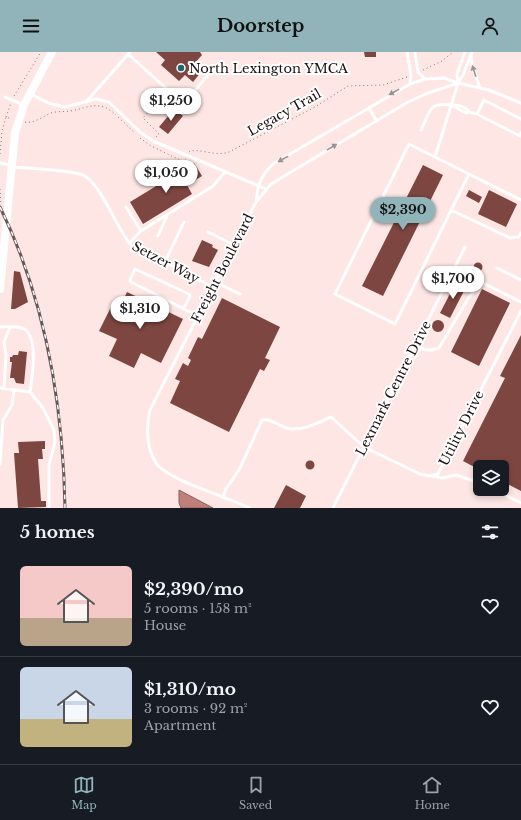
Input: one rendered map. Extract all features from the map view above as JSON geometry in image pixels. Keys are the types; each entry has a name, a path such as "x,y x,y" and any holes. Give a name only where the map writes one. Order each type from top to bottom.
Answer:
{"main road":[{"path":"0,289 15,133 24,105 40,71 52,52"},
{"path":"40,71 58,52"}],"lane":[{"path":"407,52 411,75 410,84"},
{"path":"415,52 418,72 425,79"},
{"path":"458,83 457,74 465,52"},
{"path":"86,102 129,53 178,99 184,101 188,99 213,69"},
{"path":"435,157 458,83 472,53"},
{"path":"472,53 472,66 480,88"},
{"name":"Freight Boulevard","path":"256,202 258,185 266,171 273,164 410,84 425,79 444,78 458,83"},
{"path":"458,83 505,95 521,103"},
{"name":"Freight Boulevard","path":"250,508 201,489 168,473 157,464 150,449 146,429 150,410 256,202 266,189 376,120 428,93 458,83"},
{"path":"30,93 48,103 65,107 96,99 109,102 140,132 153,141 266,189"},
{"path":"4,97 24,105"},
{"path":"477,114 484,100 521,119"},
{"path":"421,130 432,107 441,103 451,105 466,112 477,114 520,136 521,133"},
{"path":"369,108 376,120"},
{"path":"469,174 394,324 335,294 409,144 435,157 469,174 521,200"},
{"name":"Setzer Way","path":"0,163 11,166 83,175 98,190 123,236 129,243 213,287"},
{"path":"129,243 141,231 213,186 225,172"},
{"path":"126,207 141,231"},
{"path":"452,210 510,238 518,237 521,233"},
{"path":"158,236 168,214"},
{"path":"165,262 184,222"},
{"path":"208,232 234,245"},
{"name":"Lexmark Centre Drive","path":"333,508 465,247"},
{"path":"497,268 521,280"},
{"path":"184,308 190,296 189,294 135,269 130,281 198,316"},
{"path":"215,282 240,294"},
{"path":"414,348 431,350 439,348 470,297 480,284 485,284 521,302"},
{"name":"Utility Drive","path":"223,497 226,489 239,470 262,420 268,419 291,429 302,428 331,417 364,447 420,474 430,476 438,474 521,311"},
{"path":"0,327 21,328 27,331 29,335 34,358 30,392"},
{"path":"10,327 4,342 6,355 2,388 30,392 43,408 54,430 55,442 49,465 50,508"},
{"path":"0,464 3,420 12,404 14,390"},
{"path":"430,476 442,478 456,474 473,480"},
{"path":"507,496 521,503"}],"path":[{"path":"0,154 2,131 12,99 41,52"},
{"path":"418,72 442,61 453,52"},
{"name":"Legacy Trail","path":"189,152 196,150 220,155 229,152 315,107 348,86 383,85 411,75"},
{"path":"151,146 159,134 143,118 167,89"},
{"path":"22,122 31,122 52,113 72,111 96,105 103,106 111,110 151,146 182,161 187,158"},
{"path":"6,117 15,120"},
{"path":"0,189 1,209"}],"shaded area":[{"path":"179,490 213,508 181,508 179,503"}],"building":[{"name":"North Lexington YMCA","path":"156,52 200,52 202,55 194,64 202,71 193,82 185,75 179,81 161,65 165,60"},
{"path":"364,52 376,52 376,57 365,57"},
{"path":"174,109 183,116 168,134 159,127"},
{"path":"194,163 202,176 187,185 192,194 143,224 130,202"},
{"path":"423,165 443,175 383,296 362,286"},
{"path":"469,190 482,197 479,203 466,196"},
{"path":"489,190 517,204 506,227 478,214"},
{"path":"202,240 213,245 212,247 218,250 209,267 192,261"},
{"path":"476,263 480,263 482,267 480,271 476,271 474,269 474,265"},
{"path":"14,271 20,272 28,302 15,309 11,309"},
{"path":"460,272 464,272 466,276 464,280 460,280 458,278 458,274"},
{"path":"456,282 466,287 450,318 440,313"},
{"path":"482,289 510,303 479,366 451,352"},
{"path":"127,292 183,319 161,363 141,353 134,368 109,356 117,339 99,331 115,299 122,303"},
{"path":"222,298 280,327 265,358 270,360 264,371 260,369 229,432 170,403 180,381 175,379 183,363 188,366 191,360 188,358 198,337 202,339"},
{"path":"438,320 442,322 444,326 442,330 438,332 434,330 432,326 434,322"},
{"path":"521,335 521,491 509,485 509,460 473,460 473,466 463,461 505,378 500,376"},
{"path":"19,351 27,352 24,384 16,383 14,378 10,378 12,362 10,362 10,357 13,355 18,355"},
{"path":"45,441 45,449 42,449 43,459 38,459 41,501 46,501 46,507 18,508 14,453 19,453 18,442"},
{"path":"310,460 315,465 310,470 305,465"},
{"path":"286,485 306,496 300,508 274,508"}],"railway":[{"path":"0,207 16,243 29,279 49,354 56,392 60,430 64,469 65,508"}],"place":[{"name":"North Lexington YMCA","path":"181,68"}]}
